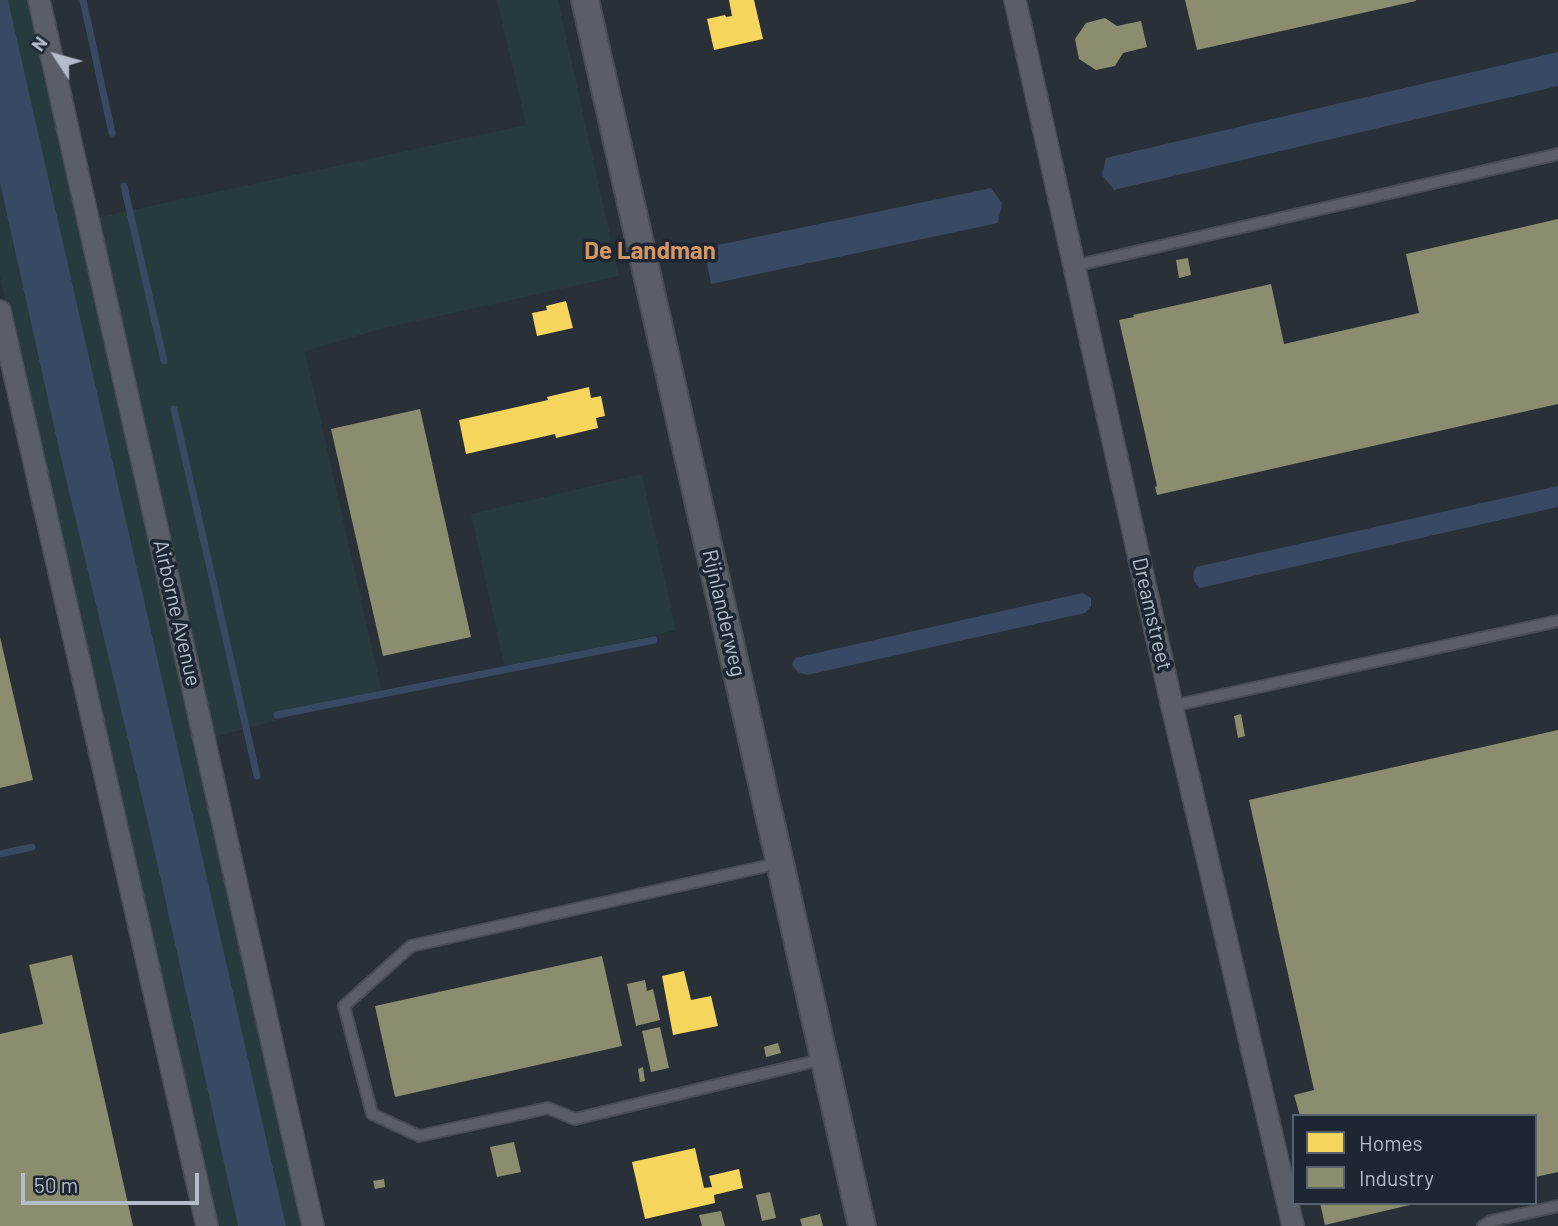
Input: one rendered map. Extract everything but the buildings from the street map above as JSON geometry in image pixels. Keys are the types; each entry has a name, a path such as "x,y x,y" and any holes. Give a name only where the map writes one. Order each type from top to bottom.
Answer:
{"street":[{"name":"Airborne Avenue","path":"39,0 313,1226"},
{"name":"Rijnlanderweg","path":"585,0 862,1226"},
{"name":"Dreamstreet","path":"1015,0 1172,706 1293,1226"},
{"path":"0,311 208,1226"}],"lane":[{"path":"1074,266 1558,154"},
{"path":"1172,706 1558,621"},
{"path":"780,862 411,946 344,1006 372,1114 419,1136 548,1108 575,1119 824,1059"},
{"path":"1483,1226 1492,1221 1558,1206"}],"green space":[{"path":"8,0 31,0 308,1226 286,1226"},
{"path":"497,0 558,0 619,276 381,329 305,351 382,692 211,738 95,218 526,125"},
{"path":"0,183 238,1226 215,1226 0,276"},
{"path":"642,474 676,630 505,669 471,514"}],"water":[{"path":"0,0 8,0 286,1226 238,1226 0,183"},
{"path":"1558,52 1558,86 1114,190 1102,175 1106,158"},
{"path":"991,188 1002,203 998,223 711,284 704,248"},
{"path":"1558,486 1558,507 1200,588 1194,578 1196,567"},
{"path":"1082,593 1091,598 1091,606 1085,613 807,675 798,672 792,665 795,658"}],"waterway":[{"path":"83,0 112,133"},
{"path":"124,186 164,361"},
{"path":"174,409 257,776"},
{"path":"277,715 654,640"},
{"path":"0,854 32,847"}],"district":[{"name":"De Landman","path":"650,251"}]}
